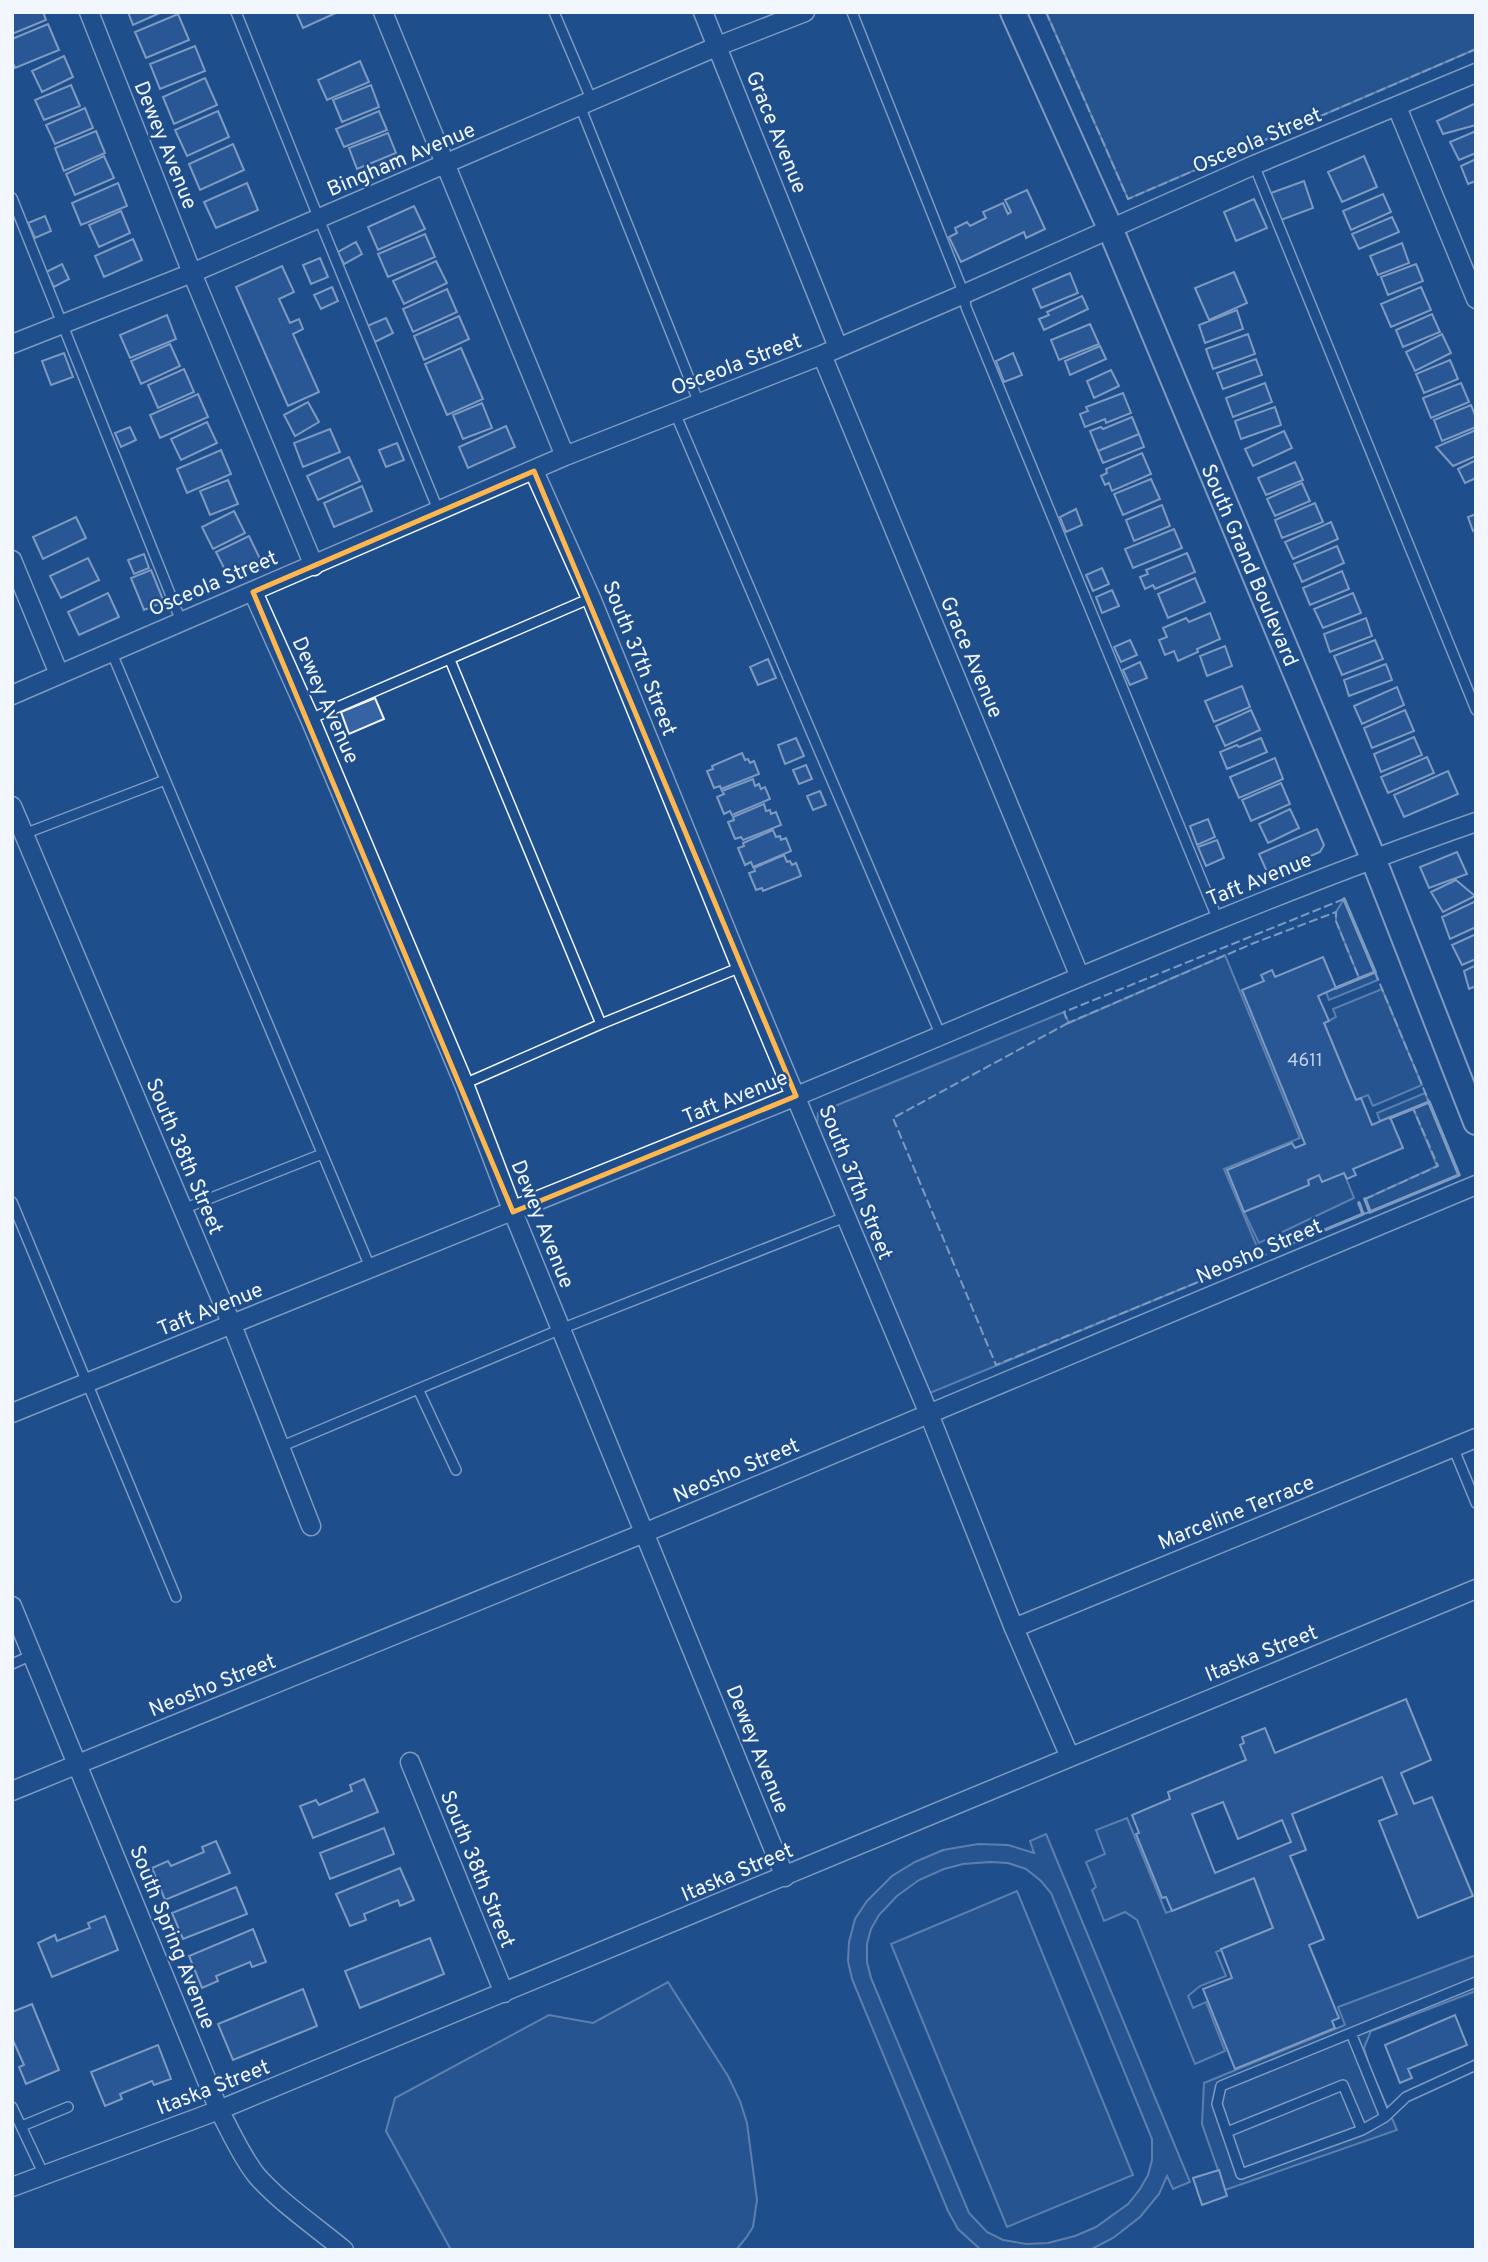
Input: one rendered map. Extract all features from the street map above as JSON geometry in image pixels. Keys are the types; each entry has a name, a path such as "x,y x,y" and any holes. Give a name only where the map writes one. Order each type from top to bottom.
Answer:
{"main road":[{"name":"South Grand Boulevard","path":"1013,12 1110,228 1373,858 1476,1122"}],"street":[{"name":"Dewey Avenue","path":"89,12 192,273 314,566"},
{"path":"383,12 565,456"},
{"name":"Grace Avenue","path":"703,12 718,46 830,351 1080,977"},
{"name":"Bingham Avenue","path":"12,344 192,273 718,46 805,12"},
{"name":"Osceola Street","path":"12,695 565,456 830,351 1254,165 1476,73"},
{"path":"1397,107 1476,299"},
{"name":"South 37th Street","path":"534,471 591,598 741,967 929,1414 1014,1628 1070,1757"},
{"path":"12,560 59,674"},
{"name":"Dewey Avenue","path":"253,592 310,719 464,1084 513,1212 785,1877"},
{"name":"South 38th Street","path":"12,806 232,1325 311,1525"},
{"name":"Taft Avenue","path":"12,1413 513,1212 1218,919 1373,858 1476,822"},
{"name":"Neosho Street","path":"12,1791 644,1533 1476,1185"},
{"name":"Marceline Terrace","path":"1014,1628 1476,1438"},
{"name":"Itaska Street","path":"12,2187 219,2110 1476,1589"},
{"name":"South Spring Avenue","path":"12,1606 219,2110 241,2152 257,2175 341,2249"},
{"name":"South 38th Street","path":"410,1762 505,1993"}],"lane":[{"path":"236,12 439,512"},
{"path":"554,12 699,403"},
{"path":"852,12 964,294 965,307 1218,919"},
{"path":"1254,165 1476,710"},
{"path":"12,198 181,621"},
{"path":"675,413 941,1036"},
{"path":"310,719 591,598"},
{"path":"111,651 370,1268"},
{"path":"450,660 601,1024"},
{"path":"24,834 165,780"},
{"path":"464,1084 741,967"},
{"path":"183,1209 322,1154"},
{"path":"12,1202 176,1597"},
{"path":"280,1447 561,1329 845,1217"},
{"path":"418,1389 456,1470"},
{"path":"1453,1447 1476,1503"},
{"path":"12,1664 33,1656"},
{"path":"1476,1982 1222,2086 1217,2104 1241,2174 1362,2130 1384,2117 1406,2097 1476,2064"},
{"path":"1351,2033 1384,2117"},
{"path":"1227,2132 1343,2085 1362,2130"},
{"path":"12,2107 44,2175"},
{"path":"22,2126 68,2107"}],"highlighted area":[{"path":"534,471 796,1096 513,1212 253,592"}],"shaded area":[{"path":"1046,12 1476,12 1476,49 1128,199"},
{"path":"1344,899 1378,980 1329,1000 1326,992 1359,978 1336,921 1336,912"},
{"path":"1225,955 1300,1138 1224,1169 1261,1256 930,1393 817,1124 818,1113 1064,1012 1069,1023"},
{"path":"1382,989 1422,1085 1373,1106 1368,1095 1356,1100 1324,1023 1336,1017 1333,1009"},
{"path":"1425,1093 1459,1175 1370,1212 1365,1199 1437,1166 1413,1108 1380,1121 1377,1113"},
{"path":"1344,1173 1354,1198 1259,1243 1244,1212 1309,1185 1308,1180 1319,1175"},
{"path":"1127,1818 1166,1913 1254,1878 1273,1928 1216,1952 1226,1976 1200,1986 1188,1996 1193,2008 1206,2002 1225,2051 1195,2064 1137,1920 1125,1912 1104,1921 1092,1890 1096,1887 1086,1862 1105,1854 1096,1830"},
{"path":"1046,1834 1190,2182 1173,2189 1167,2176 1159,2194 1140,2217 1113,2238 1090,2250 981,2250 958,2229 948,2211 852,1979 848,1961 849,1942 855,1919 867,1901 892,1876 943,1850 978,1844 1008,1845 1034,1853 1030,1841","holes":["1008,1863 1026,1869 1051,1893 1152,2139 1152,2160 1148,2175 1128,2204 1096,2227 1048,2243 1026,2244 1003,2240 987,2232 969,2213 871,1978 867,1962 867,1944 879,1915 897,1896 919,1880 963,1864"]},
{"path":"1017,1891 1133,2175 1007,2227 891,1944"},
{"path":"1476,1955 1476,1991 1371,2031 1364,2048 1397,2130 1225,2190 1202,2124 1204,2083 1345,2025 1338,2007"},
{"path":"668,1982 728,2076 747,2123 757,2200 753,2227 746,2238 736,2250 451,2250 386,2131 395,2098 549,2015 593,2023"}],"building":[{"path":"12,12 43,12 46,20 12,34"},
{"path":"128,12 162,12 133,25"},
{"path":"296,12 338,12 303,28"},
{"path":"178,14 189,40 146,58 135,32"},
{"path":"48,24 59,50 15,68 12,61 12,39"},
{"path":"195,46 205,71 160,89 150,64"},
{"path":"64,56 73,77 42,92 32,71"},
{"path":"360,61 369,82 327,100 318,80"},
{"path":"205,78 217,105 174,124 163,97"},
{"path":"71,85 80,106 44,120 35,100"},
{"path":"371,85 379,107 342,122 333,100"},
{"path":"1476,103 1476,125 1443,134 1437,121"},
{"path":"85,108 93,128 55,144 46,125"},
{"path":"218,111 229,137 187,156 175,130"},
{"path":"379,111 387,130 344,147 336,129"},
{"path":"96,131 105,153 64,171 55,148"},
{"path":"1476,131 1476,153 1459,160 1450,142"},
{"path":"388,133 396,153 357,169 349,148"},
{"path":"233,144 244,170 200,190 189,164"},
{"path":"104,156 114,178 75,195 66,174"},
{"path":"1364,156 1377,187 1342,202 1328,172"},
{"path":"1476,159 1476,181 1468,184 1461,166"},
{"path":"1304,181 1313,208 1281,220 1271,193"},
{"path":"118,183 127,206 81,225 72,203"},
{"path":"247,183 258,210 216,228 204,202"},
{"path":"1027,190 1045,229 1026,238 1024,232 961,262 949,237 957,233 955,228 967,222 970,226 986,218 983,212 1003,203 1008,214 1011,212 1005,200"},
{"path":"1383,194 1391,212 1351,230 1343,211"},
{"path":"1254,199 1267,228 1236,241 1224,212"},
{"path":"414,206 425,229 378,250 368,227"},
{"path":"121,211 130,233 99,247 89,225"},
{"path":"45,216 51,231 35,238 28,223"},
{"path":"1392,217 1399,232 1359,249 1352,234"},
{"path":"425,234 435,257 388,277 378,254"},
{"path":"133,239 142,260 104,277 95,256"},
{"path":"356,242 362,254 344,264 338,252"},
{"path":"1402,243 1409,263 1378,275 1370,256"},
{"path":"320,258 328,277 311,284 303,265"},
{"path":"436,261 447,283 404,304 393,281"},
{"path":"62,264 69,279 54,287 46,272"},
{"path":"1416,264 1423,281 1388,295 1381,277"},
{"path":"282,266 294,292 279,299 290,323 299,319 303,329 293,334 319,392 288,406 236,287"},
{"path":"1234,272 1247,303 1209,320 1195,288"},
{"path":"1070,273 1078,293 1041,308 1033,289"},
{"path":"332,287 338,301 321,309 314,295"},
{"path":"1421,287 1431,310 1391,327 1381,304"},
{"path":"447,289 457,312 413,332 403,309"},
{"path":"1082,296 1088,309 1044,330 1039,319 1049,315 1047,312"},
{"path":"1237,310 1243,329 1205,343 1199,325"},
{"path":"1432,314 1440,332 1403,347 1396,330"},
{"path":"167,315 176,339 130,358 120,335"},
{"path":"459,316 469,339 424,360 414,336"},
{"path":"386,318 393,333 375,342 367,326"},
{"path":"1090,324 1099,344 1059,360 1051,340"},
{"path":"1248,334 1255,354 1213,369 1206,349"},
{"path":"1442,334 1451,353 1415,371 1406,352"},
{"path":"170,344 180,366 141,384 131,361"},
{"path":"1100,346 1106,359 1070,375 1065,361"},
{"path":"461,348 483,399 447,415 425,364"},
{"path":"64,353 73,377 51,385 42,361"},
{"path":"1013,353 1022,375 1004,382 996,361"},
{"path":"1256,359 1262,375 1223,389 1217,373"},
{"path":"1450,360 1458,379 1424,393 1416,374"},
{"path":"184,369 194,392 158,408 148,385"},
{"path":"1111,370 1119,386 1094,398 1087,381"},
{"path":"1265,383 1272,402 1233,417 1226,398"},
{"path":"1461,383 1469,402 1431,418 1423,398"},
{"path":"1123,393 1131,413 1106,423 1105,419 1085,427 1080,414 1088,411 1086,407"},
{"path":"198,394 208,417 160,438 150,415"},
{"path":"308,402 319,422 295,436 284,415"},
{"path":"482,403 492,428 463,439 453,415"},
{"path":"1471,405 1476,427 1442,441 1434,420"},
{"path":"1275,407 1281,425 1241,439 1235,421"},
{"path":"1132,417 1139,434 1098,451 1090,431 1101,427 1103,429"},
{"path":"207,422 217,443 181,460 171,439"},
{"path":"506,426 515,447 468,468 459,447"},
{"path":"130,427 136,440 121,447 115,433"},
{"path":"330,429 340,452 303,467 294,443"},
{"path":"1476,430 1476,456 1453,466 1436,447"},
{"path":"1284,431 1292,448 1253,466 1245,449"},
{"path":"1139,434 1144,447 1103,463 1098,451"},
{"path":"397,443 404,460 386,467 379,450"},
{"path":"221,450 231,474 187,493 177,469"},
{"path":"1142,453 1151,474 1112,491 1109,483 1105,485 1101,476 1107,473 1106,469"},
{"path":"349,457 360,481 318,500 307,476"},
{"path":"1476,460 1476,478 1465,483 1458,469"},
{"path":"1295,462 1303,480 1266,495 1258,478"},
{"path":"1151,479 1160,499 1123,515 1114,494"},
{"path":"228,480 238,504 210,515 200,491"},
{"path":"1302,483 1310,501 1275,516 1267,499"},
{"path":"362,486 372,511 334,527 324,503"},
{"path":"1315,503 1323,522 1282,538 1275,520"},
{"path":"1162,505 1170,526 1134,541 1126,520"},
{"path":"1076,509 1082,525 1066,532 1060,517"},
{"path":"234,511 245,533 213,549 202,527"},
{"path":"1476,514 1476,529 1473,531 1468,517"},
{"path":"76,517 86,538 43,559 33,537"},
{"path":"1331,522 1338,539 1293,559 1285,542"},
{"path":"1174,529 1182,548 1133,568 1125,549"},
{"path":"249,536 261,561 228,576 216,552"},
{"path":"1337,546 1344,563 1302,582 1294,564"},
{"path":"1187,553 1195,572 1155,589 1153,585 1145,589 1140,577 1148,574 1146,570"},
{"path":"144,554 149,568 134,574 128,560"},
{"path":"88,558 99,580 61,598 50,576"},
{"path":"1102,568 1109,584 1093,591 1086,575"},
{"path":"151,570 164,602 144,610 131,578"},
{"path":"1342,571 1349,589 1310,605 1303,588"},
{"path":"1195,578 1205,602 1168,618 1158,594"},
{"path":"1112,590 1119,606 1102,613 1096,597"},
{"path":"108,593 119,617 79,635 68,612"},
{"path":"1353,593 1361,613 1323,628 1314,609"},
{"path":"1210,613 1220,639 1178,661 1174,651 1165,655 1159,640 1167,637 1163,628 1186,618 1189,622"},
{"path":"1366,618 1372,636 1330,652 1324,634"},
{"path":"1130,640 1137,655 1121,662 1114,647"},
{"path":"1375,640 1383,659 1342,675 1334,656"},
{"path":"1225,646 1232,666 1207,676 1200,656"},
{"path":"768,659 776,678 758,685 750,667"},
{"path":"1140,662 1147,678 1130,685 1123,670"},
{"path":"1386,664 1392,680 1349,696 1344,680"},
{"path":"1242,686 1250,707 1214,722 1205,701"},
{"path":"1397,687 1404,705 1362,724 1354,706"},
{"path":"375,698 384,719 349,734 341,712"},
{"path":"1251,710 1260,730 1225,746 1216,726"},
{"path":"1405,710 1414,731 1372,748 1364,728"},
{"path":"1414,737 1422,755 1381,772 1374,754"},
{"path":"796,738 804,756 785,764 778,745"},
{"path":"1261,738 1267,752 1227,769 1220,752"},
{"path":"742,753 745,760 748,759 750,763 754,761 759,774 721,789 720,786 714,788 707,771 713,769 712,766"},
{"path":"1427,757 1434,773 1388,793 1381,777"},
{"path":"1275,758 1283,779 1239,798 1230,777"},
{"path":"806,765 812,779 799,784 793,770"},
{"path":"1448,771 1458,794 1404,817 1394,795"},
{"path":"753,779 755,786 759,784 761,789 765,787 770,799 732,815 730,811 724,814 717,797 724,794 722,791"},
{"path":"1281,783 1290,804 1251,821 1242,800"},
{"path":"820,791 826,805 813,810 807,796"},
{"path":"764,804 766,811 770,810 771,814 776,812 781,825 743,840 741,837 735,839 728,822 734,820 733,817"},
{"path":"1290,809 1299,828 1268,843 1259,824"},
{"path":"1208,819 1215,837 1197,845 1190,826"},
{"path":"1317,829 1324,845 1320,852 1268,874 1259,854"},
{"path":"773,830 776,837 780,836 781,840 786,838 791,851 753,867 751,862 745,865 738,848 744,846 743,843"},
{"path":"1217,840 1224,858 1206,866 1198,847"},
{"path":"1457,852 1467,874 1429,888 1420,867"},
{"path":"784,855 787,862 790,861 792,865 796,863 801,876 763,891 762,888 756,890 749,873 755,871 754,868"},
{"path":"1456,880 1475,896 1443,912 1431,892"},
{"path":"1476,901 1476,927 1450,939 1442,917"},
{"path":"1476,934 1476,959 1462,965 1452,945"},
{"path":"1323,957 1336,988 1318,996 1329,1021 1324,1023 1356,1100 1361,1098 1372,1125 1390,1117 1403,1148 1353,1169 1356,1175 1347,1179 1344,1173 1322,1182 1319,1175 1308,1180 1309,1185 1244,1212 1227,1170 1292,1143 1295,1148 1305,1144 1242,990 1264,981 1261,975 1272,970 1275,977"},
{"path":"1476,965 1476,986 1469,989 1464,971"},
{"path":"1406,1699 1431,1760 1401,1773 1414,1804 1432,1797 1473,1896 1418,1918 1379,1821 1397,1814 1382,1777 1292,1814 1306,1850 1290,1856 1324,1939 1309,1945 1339,2018 1332,2021 1335,2028 1235,2069 1203,1989 1232,1978 1221,1949 1273,1928 1254,1878 1172,1911 1166,1897 1162,1898 1136,1834 1139,1833 1132,1815 1170,1799 1168,1792 1246,1760 1240,1745 1244,1743 1242,1737 1265,1728 1275,1753","holes":["1223,1802 1238,1839 1282,1820 1291,1842 1215,1873 1192,1814"]},
{"path":"364,1779 378,1812 313,1838 300,1806 316,1800 319,1805 352,1791 350,1785"},
{"path":"384,1828 394,1854 330,1879 320,1853"},
{"path":"216,1841 230,1873 165,1900 152,1868 168,1861 171,1866 204,1852 202,1847"},
{"path":"400,1868 414,1900 400,1906 398,1900 364,1914 366,1920 350,1926 336,1894"},
{"path":"236,1887 247,1914 183,1939 172,1913"},
{"path":"105,1916 118,1950 52,1977 38,1943 55,1935 57,1941 90,1928 88,1923"},
{"path":"253,1929 266,1962 252,1967 250,1962 216,1976 218,1981 202,1988 189,1956"},
{"path":"430,1938 444,1974 360,2008 345,1971"},
{"path":"303,1989 317,2026 233,2060 218,2024"},
{"path":"32,2004 59,2070 26,2084 19,2067 24,2065 12,2038 12,2012"},
{"path":"1455,2015 1467,2045 1408,2069 1412,2078 1400,2083 1385,2045"},
{"path":"158,2045 171,2079 154,2085 152,2081 120,2094 122,2099 105,2106 91,2072"},
{"path":"1219,2170 1227,2196 1202,2205 1193,2178"}],"fence":[{"path":"1046,12 1128,199 1476,49"},
{"path":"1344,899 1064,1012 1068,1023 1254,943 1336,912 1336,921 1359,978"},
{"path":"1375,972 1429,1102"},
{"path":"1068,1023 893,1118 996,1365 1303,1239"},
{"path":"1365,1199 1438,1166 1413,1108"},
{"path":"1363,1214 1370,1212"}],"wall":[{"path":"1336,988 1375,972 1344,899"},
{"path":"1365,1199 1370,1212 1459,1175 1429,1102 1390,1118"},
{"path":"1303,1239 1363,1214 1359,1203"}]}
